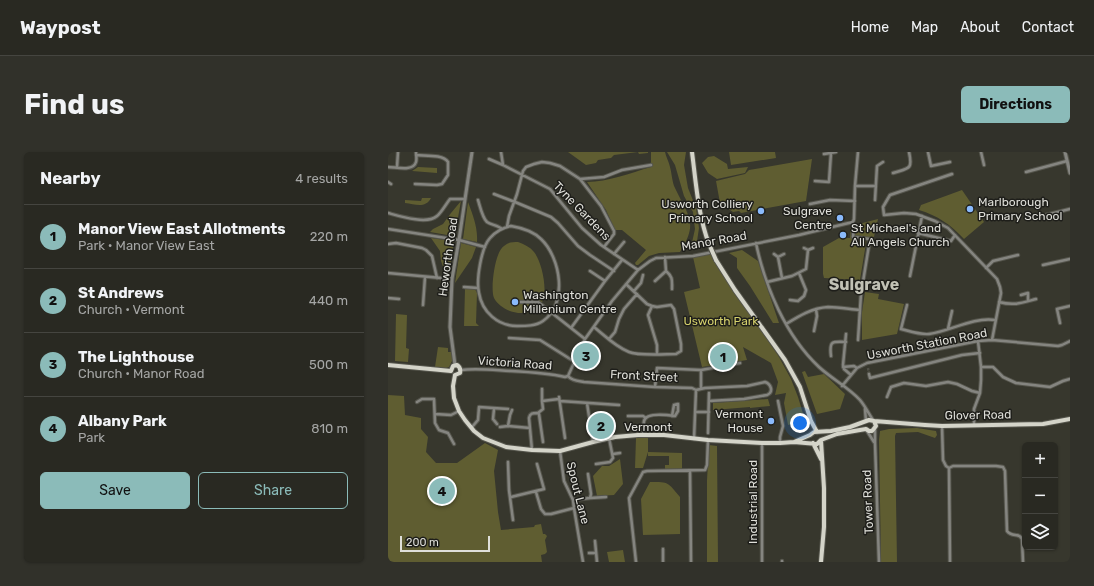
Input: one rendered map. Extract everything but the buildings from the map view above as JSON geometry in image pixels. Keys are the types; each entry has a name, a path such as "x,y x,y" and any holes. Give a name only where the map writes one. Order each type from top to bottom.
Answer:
{"main road":[{"path":"692,152 704,231 716,260 735,290 785,360 800,387 811,421 820,435 824,488 824,527 821,562"},
{"path":"388,365 451,371 455,375 459,374 460,370 458,366 455,365 452,367 451,371"},
{"name":"Vermont","path":"455,375 454,392 456,406 471,428 483,438 506,447 560,451 609,438 638,435 664,435 694,439 762,443 813,443"},
{"name":"Glover Road","path":"874,421 942,426 1043,424 1069,419"},
{"path":"811,435 814,432 831,431 850,427 869,420 874,421 875,427 871,431 866,430 837,434 821,440 817,444 813,443"},
{"path":"811,421 810,438 822,461"},
{"path":"866,421 864,425 866,430"},
{"name":"Glover Road","path":"875,427 889,422"},
{"name":"Vermont","path":"794,442 811,435"}],"street":[{"path":"397,167 398,152"},
{"name":"Heworth Road","path":"455,365 450,327 452,279 472,152"},
{"path":"502,152 503,165"},
{"path":"824,154 836,152"},
{"name":"Manor Road","path":"568,376 585,339 612,301 638,270 650,260 656,258 693,256 799,235 853,222 858,152"},
{"path":"893,173 910,167 912,163 909,152"},
{"path":"928,152 931,166 950,162"},
{"path":"982,152 984,165"},
{"path":"1065,152 1070,173"},
{"path":"815,182 829,182 832,153"},
{"path":"388,167 412,167 416,162 416,154 440,156 445,158 448,162 448,175 442,184 415,184"},
{"name":"Tyne Gardens","path":"489,159 550,189 582,228 604,247 638,270"},
{"path":"1026,172 1067,161"},
{"path":"507,227 523,171 534,164 542,162 560,166 580,179 601,206 614,231 614,234 604,247"},
{"path":"875,200 877,166 883,162"},
{"path":"580,179 604,177 622,170 651,165"},
{"path":"952,174 890,195 883,207 884,215 904,213 916,214 935,221 948,228 997,279 1001,293 992,340"},
{"path":"418,188 419,184"},
{"path":"855,186 876,186"},
{"path":"494,194 551,217 578,246 614,271"},
{"path":"388,213 426,221 438,216 450,199 465,199"},
{"path":"478,200 487,222 502,228"},
{"path":"810,204 830,200 854,201"},
{"path":"1038,217 1070,209"},
{"path":"910,276 922,216"},
{"path":"502,228 519,228 531,231 542,239 550,250 557,266 560,292 558,300 551,313 545,320 536,324 515,326 504,324 493,318 480,299 478,288 480,269 485,247 489,238 502,228"},
{"path":"854,228 853,237 870,239 861,294 858,340"},
{"path":"388,229 459,240 485,247"},
{"path":"918,233 950,241 954,235"},
{"path":"614,254 624,242"},
{"path":"756,243 767,282 786,324 808,355 826,373 854,394 861,401 874,421"},
{"path":"388,244 403,244 426,250 432,256 437,278"},
{"path":"804,248 808,250 813,248"},
{"path":"767,282 799,273 806,269 808,250"},
{"path":"774,254 778,258 782,278"},
{"path":"778,258 784,254"},
{"path":"986,268 993,261 1018,255"},
{"path":"665,258 666,271 671,275 672,289"},
{"path":"1043,265 1070,259"},
{"path":"571,328 622,260"},
{"path":"590,271 605,281"},
{"path":"655,281 666,271"},
{"path":"388,273 452,279"},
{"path":"790,300 798,301 804,296 806,290 799,273"},
{"path":"634,291 641,283 643,275"},
{"path":"423,305 425,277"},
{"path":"594,327 608,339 636,354 676,354 681,351 674,309 670,306 656,307 647,304 626,284"},
{"path":"464,287 478,288"},
{"path":"608,339 615,332 624,309 637,294"},
{"path":"1021,295 1028,294 1028,302"},
{"path":"388,298 399,299"},
{"path":"999,302 1008,305 1015,305 1036,299"},
{"path":"520,302 538,302 585,339"},
{"path":"907,305 901,329 927,334 974,321 987,319 995,320"},
{"path":"652,306 648,316 657,345 657,354"},
{"path":"1060,323 1057,309 1070,306"},
{"path":"786,324 816,309 828,307 860,310"},
{"path":"814,332 818,316 816,309"},
{"path":"948,329 952,311"},
{"path":"846,334 843,367 851,375"},
{"path":"509,338 540,340 575,362"},
{"name":"Usworth Station Road","path":"842,386 857,368 868,363 978,341 992,340 1058,346 1070,341"},
{"path":"974,425 974,408 980,393 982,367 978,341"},
{"path":"831,356 829,347 830,344 836,342 846,342"},
{"path":"869,374 870,378 962,354 980,353"},
{"path":"655,387 657,368 701,370 740,363"},
{"path":"868,363 868,368"},
{"path":"843,367 854,366 857,368"},
{"path":"982,367 993,367 1003,377 1016,383 1050,387 1070,378"},
{"name":"Victoria Road","path":"460,370 489,369 542,373 565,377 568,376"},
{"path":"701,370 701,388"},
{"name":"Front Street","path":"568,376 570,379 584,382 692,388 696,390"},
{"path":"694,439 696,390 701,388 740,386 765,382 771,390 767,395 744,399 709,401"},
{"path":"887,397 891,387 904,383 926,386 948,382 980,393"},
{"path":"532,450 529,416 532,413 538,413 543,409 542,389"},
{"path":"708,433 709,393"},
{"path":"418,402 422,399 434,399 435,423 439,430 448,433 454,444"},
{"path":"542,401 559,399 619,405"},
{"path":"559,399 565,438"},
{"path":"778,401 783,426 780,443"},
{"path":"587,403 593,442"},
{"path":"471,428 478,420 479,407 508,410"},
{"path":"865,408 866,421"},
{"path":"494,409 493,420 497,424"},
{"path":"508,426 512,410"},
{"path":"434,414 451,415 459,411"},
{"path":"696,412 709,412"},
{"path":"538,413 543,442"},
{"path":"628,416 643,416 646,418 654,415 672,416"},
{"path":"643,435 644,420 646,418"},
{"path":"500,427 508,426 530,428"},
{"path":"942,426 943,460 949,468 950,562"},
{"name":"Tower Road","path":"875,427 879,562"},
{"path":"866,430 875,442"},
{"path":"596,464 610,462 613,458 609,438"},
{"path":"636,562 629,498 643,472 702,471 706,468 708,440"},
{"name":"Industrial Road","path":"762,443 762,562"},
{"name":"Spout Lane","path":"560,451 564,481 573,500 583,562"},
{"path":"612,454 620,453"},
{"path":"508,462 509,490 513,520"},
{"path":"511,497 544,489 537,464"},
{"path":"949,468 953,466 1003,467 1005,471 1007,531 1012,535 1021,536 1023,562"},
{"path":"690,471 691,562"},
{"path":"588,474 591,494 590,498"},
{"path":"536,492 541,509 546,514 574,508"},
{"path":"573,500 606,497"},
{"path":"595,541 597,562"},
{"path":"663,549 663,562"},
{"path":"589,553 596,552"}],"green space":[{"path":"568,152 638,152 614,155 611,158 598,160 596,163 586,165"},
{"path":"638,152 648,152 648,153 639,154"},
{"path":"651,152 665,152 670,165 674,186 690,219 690,226 686,242 680,252 659,253 649,256 636,265 635,263 646,250 622,230 615,230 606,210 587,182 611,179 651,167"},
{"path":"667,152 686,152 684,165 688,188 696,208 699,228 696,248 691,247 695,229 693,212 684,196 675,165"},
{"path":"729,152 775,152 776,158 731,165"},
{"path":"714,156 727,164 728,169 748,167 745,173 717,179 708,173 702,163 708,157"},
{"path":"812,159 806,201 741,213 739,211 733,212 720,203 716,181 745,174 749,170"},
{"path":"418,167 437,168 437,173 412,171"},
{"path":"962,190 984,222 964,239 943,221 919,210 921,205"},
{"path":"422,198 431,198 426,204 423,205 405,203 405,200 421,201"},
{"path":"461,201 455,234 453,236 430,232 443,224"},
{"path":"468,202 476,227 477,242 463,239"},
{"path":"878,219 874,237 867,237 860,280 824,278 823,247 839,238 850,238 851,226"},
{"path":"431,238 454,242 449,273 445,272 441,261 440,251"},
{"path":"518,242 534,252 540,263 544,278 544,293 540,306 535,310 523,313 512,312 501,306 497,303 493,293 494,270 498,255 501,249 507,244"},
{"path":"461,243 476,247 472,258 455,283"},
{"path":"742,250 758,261 779,323 773,323 737,268 737,258 729,253"},
{"name":"Usworth Park","path":"710,252 779,357 791,379 805,420 788,425 784,403 786,393 775,395 778,382 771,363 743,347 747,360 702,367 684,292 700,288 693,257"},
{"path":"465,289 475,289 477,293 476,323 479,326 464,326"},
{"path":"865,292 879,294 878,299 904,304 897,334 862,340 862,312"},
{"path":"396,314 407,315 406,348 409,349 408,362 395,361"},
{"path":"438,347 448,348 448,352 452,352 452,361 449,367 435,367"},
{"path":"494,359 518,361 520,365 516,367 495,366 492,363"},
{"path":"805,371 808,377 824,374 845,394 840,409 817,414 802,372"},
{"path":"388,395 404,396 405,415 421,418 421,429 428,437 426,452 436,463 457,463 485,443 498,450 494,471 501,530 534,527 535,525 541,524 543,534 547,536 545,540 547,552 541,555 542,562 388,562"},
{"path":"768,399 770,406 713,410 713,403"},
{"path":"917,428 936,431 937,435 935,438 918,432 896,433 897,562 881,562 880,431 889,429"},
{"path":"636,438 648,438 648,452 643,468 635,468"},
{"path":"709,445 717,446 718,562 707,562 707,480"},
{"path":"648,452 682,453 682,469 665,469 665,465 669,465 669,456 648,456"},
{"path":"620,459 623,484 614,495 597,496 593,476 602,466 609,466"},
{"path":"650,482 661,482 668,484 680,497 680,534 643,535 641,499"},
{"path":"623,550 625,562 609,562 607,552"}],"tunnel":[{"path":"868,368 869,374"}],"place":[{"name":"Marlborough Primary School","path":"970,209"},
{"name":"Usworth Colliery Primary School","path":"761,211"},
{"name":"Sulgrave Centre","path":"840,218"},
{"name":"St Michael's and All Angels Church","path":"843,235"},
{"name":"Washington Millenium Centre","path":"515,302"},
{"name":"The Lighthouse","path":"586,356"},
{"name":"Manor View East Allotments","path":"723,357"},
{"name":"Vermont House","path":"771,421"},
{"name":"St Andrews","path":"601,426"},
{"name":"Albany Park","path":"442,491"}],"district":[{"name":"Sulgrave","path":"864,284"}]}
